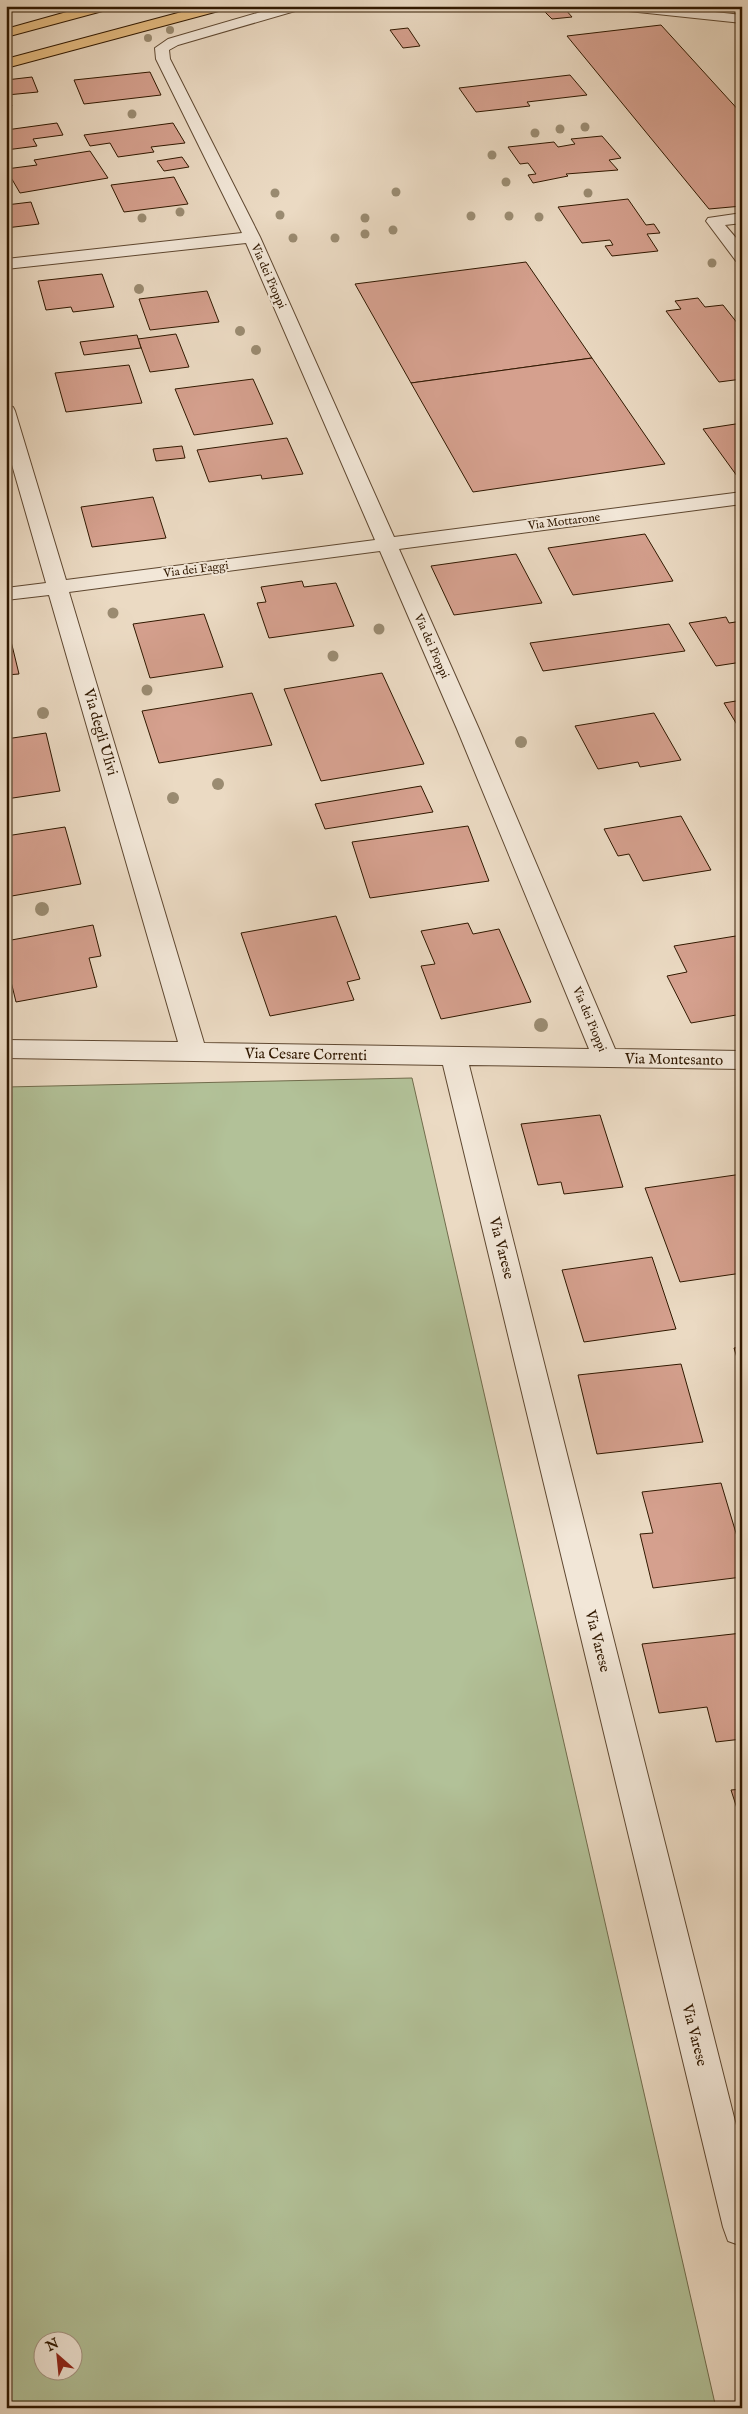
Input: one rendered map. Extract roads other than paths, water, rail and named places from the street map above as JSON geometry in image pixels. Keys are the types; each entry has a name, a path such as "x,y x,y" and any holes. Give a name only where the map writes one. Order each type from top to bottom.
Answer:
{"highway":[{"path":"6,33 105,6"},
{"path":"6,50 170,6"},
{"path":"6,64 222,6"}],"street":[{"name":"Via dei Pioppi","path":"298,6 173,42 162,48 163,60 252,237 468,729 606,1058"},
{"path":"619,6 742,19"},
{"path":"742,218 714,221 742,257"},
{"name":"Via dei Pioppi","path":"6,264 252,237"},
{"name":"Via degli Ulivi","path":"6,411 194,1053"},
{"name":"Via Mottarone","path":"387,545 742,498"},
{"name":"Via dei Faggi","path":"6,594 387,545"},
{"name":"Via Cesare Correnti","path":"6,1049 606,1058"},
{"name":"Via Varese","path":"454,1056 742,2227"},
{"name":"Via Montesanto","path":"606,1058 742,1060"}]}
